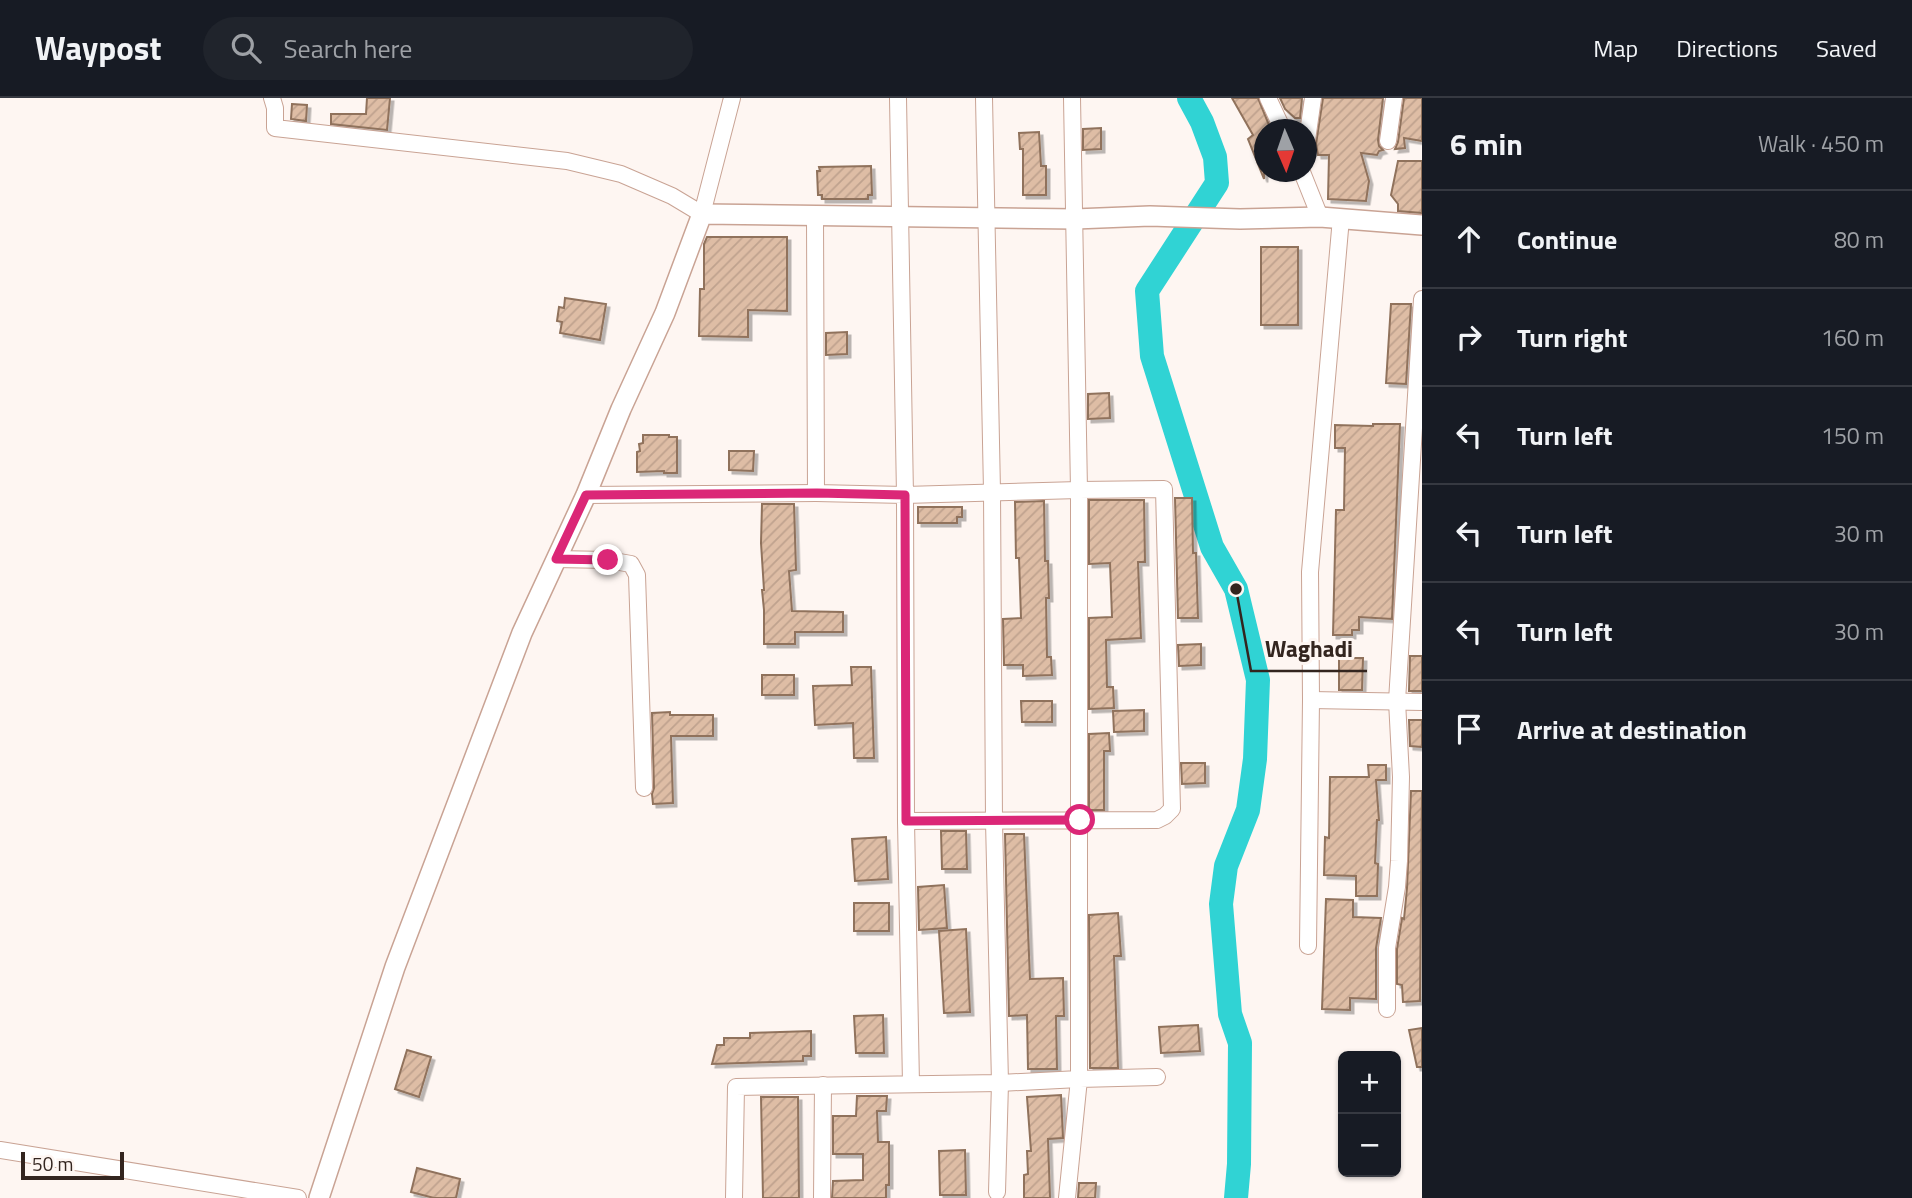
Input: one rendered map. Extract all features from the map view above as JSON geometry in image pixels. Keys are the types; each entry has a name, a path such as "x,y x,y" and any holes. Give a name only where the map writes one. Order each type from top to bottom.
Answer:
{"street":[{"path":"272,98 275,128 567,161 621,174 672,196 702,214 986,219 1320,217 1422,225"},
{"path":"320,1198 400,954 522,633 586,495 621,409 665,313 702,214 732,98"},
{"path":"898,98 911,1084"},
{"path":"984,98 1000,1083 997,1192"},
{"path":"1067,1198 1079,1079 1079,490 1072,98"},
{"path":"1268,98 1278,119"},
{"path":"1310,119 1313,98"},
{"path":"1388,141 1394,98"},
{"path":"1307,182 1320,217"},
{"path":"815,217 817,493"},
{"path":"1308,946 1310,572 1341,218"},
{"path":"1387,1009 1387,948 1399,861 1401,777 1397,701 1416,496 1422,299"},
{"path":"586,495 905,495 1164,489 1172,809 1165,817 1157,820 906,821"},
{"path":"556,559 608,560 631,564 637,575 644,788"},
{"path":"1311,700 1422,702"},
{"path":"734,1198 736,1087 1000,1083 1157,1077"},
{"path":"822,1198 823,1085"},
{"path":"0,1150 298,1198"}],"building":[{"path":"367,98 390,98 387,130 331,124 331,114 366,114"},
{"path":"1232,98 1258,98 1267,119 1254,119 1254,154 1248,139 1253,135"},
{"path":"1280,98 1302,98 1300,118 1295,118 1285,109"},
{"path":"1323,98 1383,98 1378,140 1383,150 1377,155 1361,153 1369,181 1366,201 1328,199 1329,155 1318,155 1317,137"},
{"path":"1404,98 1422,98 1422,141 1404,138 1405,148 1395,149 1398,142"},
{"path":"292,104 307,105 306,121 291,119"},
{"path":"1101,128 1101,149 1083,150 1083,129"},
{"path":"1039,132 1041,166 1046,166 1046,195 1023,195 1023,149 1020,149 1019,133"},
{"path":"1398,161 1422,161 1422,213 1398,211 1398,204 1391,195"},
{"path":"871,166 872,195 868,195 868,199 822,199 822,195 818,195 819,167"},
{"path":"707,237 787,237 787,311 748,310 748,337 699,336 700,289 704,289 704,244"},
{"path":"1261,247 1298,247 1298,325 1261,325"},
{"path":"565,298 606,304 600,340 560,333 562,322 557,321 559,307 564,308"},
{"path":"1391,304 1411,304 1406,384 1386,383"},
{"path":"847,332 847,354 826,355 826,333"},
{"path":"1109,393 1110,418 1088,419 1088,394"},
{"path":"1400,424 1392,619 1359,617 1359,630 1352,630 1352,635 1333,635 1336,510 1344,510 1345,448 1335,448 1335,425"},
{"path":"643,435 677,437 677,473 637,472 637,452 640,451 639,444 643,443"},
{"path":"729,451 754,451 753,471 729,470"},
{"path":"1175,498 1192,498 1198,618 1178,618"},
{"path":"1089,500 1144,500 1145,562 1138,562 1141,638 1106,640 1107,687 1113,687 1114,708 1089,709 1089,618 1112,617 1110,563 1089,564"},
{"path":"1044,501 1049,598 1046,598 1047,657 1051,657 1052,675 1023,676 1023,665 1004,665 1003,619 1021,618 1015,502"},
{"path":"762,504 794,504 796,570 789,571 792,611 843,612 843,632 795,632 795,644 764,644"},
{"path":"918,507 962,507 962,517 957,517 957,523 918,523"},
{"path":"1201,644 1201,665 1179,666 1178,645"},
{"path":"1410,656 1422,656 1422,691 1409,691"},
{"path":"1339,658 1363,658 1362,690 1339,690"},
{"path":"851,667 871,667 874,758 854,758 853,723 815,725 813,686 852,685"},
{"path":"762,675 794,675 794,695 762,695"},
{"path":"1021,701 1052,701 1052,722 1022,722"},
{"path":"1144,710 1144,731 1114,732 1113,711"},
{"path":"670,712 670,715 713,715 713,736 671,736 673,803 653,804 652,713"},
{"path":"1409,720 1422,720 1422,747 1410,746"},
{"path":"1109,733 1110,751 1104,751 1104,810 1089,810 1089,734"},
{"path":"1181,763 1205,763 1205,783 1182,784"},
{"path":"1368,765 1386,765 1386,780 1376,780 1379,820 1375,863 1378,864 1377,896 1356,896 1356,876 1324,875 1325,837 1329,838 1330,777 1369,777"},
{"path":"1411,791 1422,791 1420,1001 1403,1002 1402,985 1397,984 1397,949 1407,888"},
{"path":"941,831 966,831 967,869 942,869"},
{"path":"1005,834 1024,834 1030,979 1063,978 1064,1016 1056,1016 1057,1069 1028,1069 1027,1015 1009,1016"},
{"path":"886,837 888,879 855,881 852,839"},
{"path":"944,885 947,928 919,930 918,887"},
{"path":"1326,899 1353,900 1353,917 1381,918 1376,948 1376,999 1350,998 1350,1010 1322,1009"},
{"path":"854,903 889,903 889,931 854,931"},
{"path":"1118,913 1121,956 1114,956 1118,1068 1090,1068 1089,915"},
{"path":"966,929 970,1012 944,1013 939,931"},
{"path":"883,1015 884,1053 856,1053 854,1016"},
{"path":"1198,1025 1200,1051 1161,1053 1159,1027"},
{"path":"1422,1028 1422,1067 1417,1067 1409,1030"},
{"path":"811,1031 811,1056 803,1056 803,1061 712,1064 717,1045 724,1045 724,1038 750,1038 750,1033"},
{"path":"407,1050 431,1057 419,1097 395,1089"},
{"path":"1061,1095 1063,1138 1048,1139 1050,1198 1024,1198 1024,1175 1028,1174 1027,1151 1031,1151 1027,1097"},
{"path":"857,1096 887,1096 886,1111 877,1111 878,1142 889,1142 889,1185 886,1185 886,1198 832,1198 833,1181 863,1180 863,1154 833,1154 833,1116 856,1116"},
{"path":"761,1097 798,1097 799,1198 763,1198"},
{"path":"965,1150 966,1195 940,1195 939,1151"},
{"path":"417,1168 460,1179 456,1198 434,1198 411,1192"},
{"path":"1079,1183 1096,1183 1095,1198 1078,1198"}],"waterway":[{"path":"1189,98 1202,122 1215,157 1217,183 1147,291 1152,356 1212,547 1236,589 1258,680 1255,759 1248,810 1226,866 1221,904 1230,1014 1240,1043 1239,1164 1236,1198"}],"place":[{"name":"Waghadi","path":"1236,589"}],"route":[{"path":"608,560 556,559 586,495 905,495 906,821 1080,820"}]}
